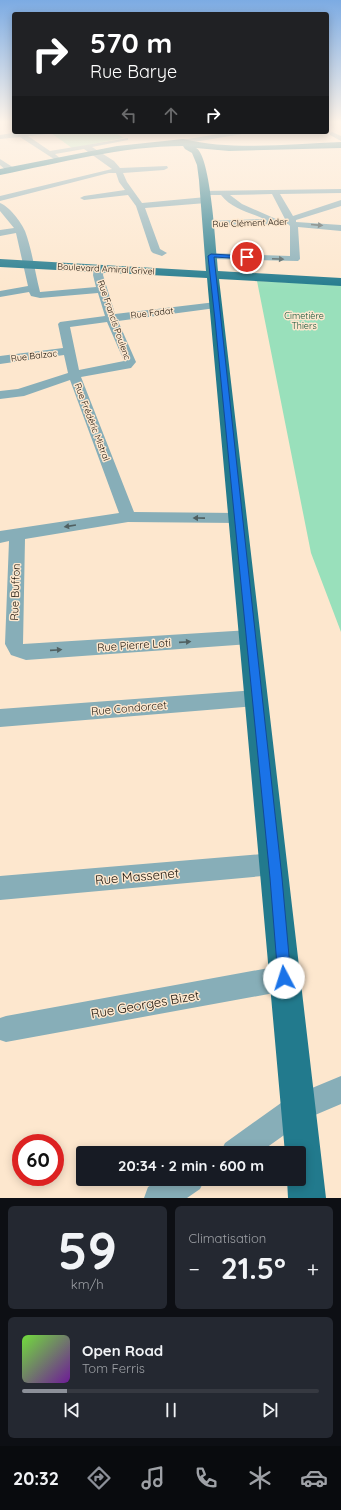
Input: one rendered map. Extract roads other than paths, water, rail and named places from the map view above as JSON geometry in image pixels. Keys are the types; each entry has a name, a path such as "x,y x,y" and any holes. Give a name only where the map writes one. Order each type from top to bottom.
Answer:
{"main road":[{"path":"204,178 212,275 274,864 284,978 298,1108 300,1146"},
{"name":"Boulevard Amiral Grivel","path":"0,263 341,282"}],"street":[{"path":"0,199 82,178"},
{"path":"122,178 140,206 156,251 162,253"},
{"path":"140,206 224,193 341,191"},
{"path":"84,198 130,192"},
{"path":"211,256 295,259 292,221 275,192"},
{"path":"224,193 232,201 273,222"},
{"path":"292,221 341,203"},
{"path":"0,206 12,218 20,230 35,294 40,295 102,289"},
{"name":"Rue Clément Ader","path":"208,224 292,221 341,228"},
{"path":"0,233 20,230"},
{"name":"Rue Francis Poulenc","path":"74,375 127,366 130,362 111,318 98,275 99,268"},
{"path":"0,294 33,288"},
{"name":"Rue Fadat","path":"64,324 216,305"},
{"name":"Rue Frédéric Mistral","path":"64,324 68,351 74,375 128,517"},
{"name":"Rue Balzac","path":"0,360 68,351"},
{"path":"0,395 20,393 74,375"},
{"path":"0,537 128,517 238,518"},
{"name":"Rue Buffon","path":"17,534 14,644 17,650"},
{"name":"Rue Pierre Loti","path":"17,650 26,652 250,637"},
{"name":"Rue Condorcet","path":"0,718 257,698"},
{"name":"Rue Massenet","path":"0,888 274,864"},
{"name":"Rue Georges Bizet","path":"6,1029 284,978"},
{"path":"245,1146 298,1108 341,1090"},
{"path":"159,1198 186,1186"}],"park label":[{"name":"Cimetière Thiers","path":"304,322"}]}
